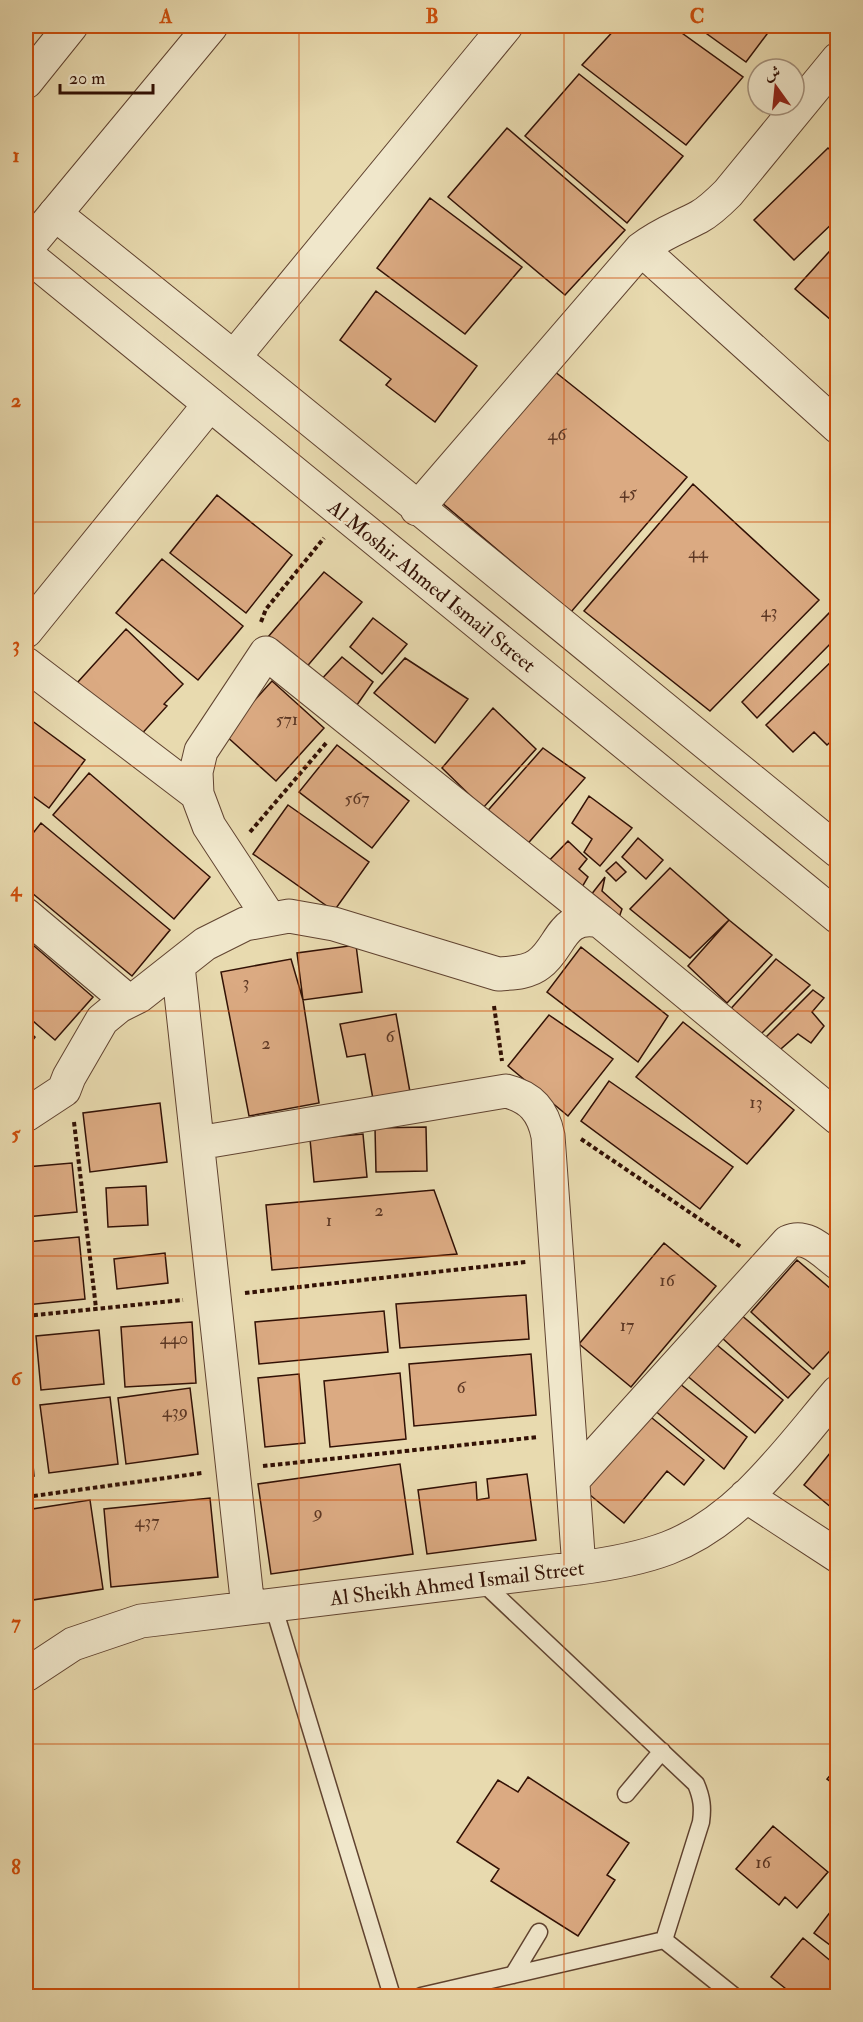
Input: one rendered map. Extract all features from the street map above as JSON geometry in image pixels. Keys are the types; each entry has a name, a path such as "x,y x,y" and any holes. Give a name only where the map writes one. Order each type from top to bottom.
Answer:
{"street":[{"path":"26,82 71,26"},
{"path":"26,249 211,26"},
{"path":"234,357 506,26"},
{"path":"417,509 641,249 667,231 699,217 715,206 837,59"},
{"path":"55,214 234,357 837,851"},
{"path":"641,249 837,427"},
{"name":"Al Moshir Ahmed Ismail Street","path":"26,254 837,917"},
{"path":"26,631 210,404"},
{"path":"270,919 209,826 197,794 196,772 201,751 266,653 600,921 837,1118"},
{"path":"26,664 197,794"},
{"path":"26,915 128,1001"},
{"path":"26,1116 64,1090 69,1077 102,1020 119,1006 139,996 205,944 245,924 289,916 334,924 498,974 519,972 539,964 573,924 591,919 600,921"},
{"path":"178,966 233,1469 261,1606"},
{"path":"198,1143 506,1091 519,1094 540,1110 546,1122 579,1568"},
{"path":"573,1480 788,1242 800,1239 811,1243 837,1263"},
{"name":"Al Sheikh Ahmed Ismail Street","path":"26,1675 74,1644 141,1621 626,1562 670,1547 710,1525 746,1496 837,1392"},
{"path":"746,1496 837,1556"}],"lane":[{"path":"479,1580 696,1784 703,1809 701,1822 664,1940"},
{"path":"261,1606 392,1996"},
{"path":"626,1794 662,1751"},
{"path":"513,1975 539,1932"},
{"path":"422,1996 664,1940"},
{"path":"664,1940 734,1996"}],"path":[{"path":"266,653 260,641 259,627 266,609 344,514"},
{"path":"228,858 347,718"},
{"path":"489,972 506,1091"},
{"path":"69,1077 96,1308"},
{"path":"579,1137 766,1265"},
{"path":"26,1316 557,1259"},
{"path":"26,1497 233,1469 570,1433"}],"building":[{"path":"618,26 672,26 743,77 686,145 582,65"},
{"path":"696,26 773,26 750,57 746,57 746,62"},
{"path":"579,74 683,156 627,223 525,136"},
{"path":"507,128 625,230 565,295 448,197"},
{"path":"828,148 838,157 838,218 794,260 754,220"},
{"path":"430,198 522,267 465,334 377,268"},
{"path":"838,242 838,326 795,289"},
{"path":"376,291 477,366 435,422 386,385 391,379 340,340"},
{"path":"554,371 687,477 571,612 441,502"},
{"path":"693,484 819,600 710,711 584,611"},
{"path":"217,495 292,555 246,613 170,553"},
{"path":"162,559 243,626 198,680 116,613"},
{"path":"324,572 362,602 304,670 268,637"},
{"path":"834,608 838,613 838,636 757,718 742,702"},
{"path":"373,618 407,644 382,674 350,647"},
{"path":"126,629 183,684 138,738 77,683"},
{"path":"838,655 838,735 827,745 814,732 793,752 766,725"},
{"path":"342,657 373,682 352,712 319,682"},
{"path":"405,658 468,699 435,743 374,693"},
{"path":"272,681 324,728 276,781 224,734"},
{"path":"493,708 536,749 483,808 442,768"},
{"path":"31,720 85,760 49,808 26,791 26,727"},
{"path":"337,745 409,801 372,848 299,792"},
{"path":"543,748 585,778 524,848 483,816"},
{"path":"89,773 210,877 174,919 53,815"},
{"path":"589,796 632,828 600,866 584,852 592,839 572,823"},
{"path":"288,805 369,862 334,911 253,854"},
{"path":"41,823 170,930 132,976 26,888 26,842"},
{"path":"638,838 663,860 646,879 622,857"},
{"path":"568,841 587,859 579,869 588,877 578,894 542,868"},
{"path":"616,862 626,872 616,881 606,871"},
{"path":"670,868 729,920 690,958 630,909"},
{"path":"605,877 602,891 622,909 616,926 587,900"},
{"path":"729,920 772,955 727,1003 688,966"},
{"path":"26,939 93,997 55,1040 26,1015"},
{"path":"356,945 362,992 303,1000 297,953"},
{"path":"581,947 668,1016 638,1062 547,992"},
{"path":"291,959 303,1000 319,1103 249,1116 221,972"},
{"path":"776,959 810,985 755,1040 726,1014"},
{"path":"813,990 824,998 812,1012 824,1026 811,1043 798,1034 774,1055 760,1043"},
{"path":"396,1014 410,1092 373,1099 365,1054 347,1057 340,1024"},
{"path":"549,1015 613,1059 568,1116 508,1066"},
{"path":"683,1022 794,1110 747,1164 636,1077"},
{"path":"26,1029 35,1037 26,1049"},
{"path":"609,1081 733,1167 700,1209 581,1121"},
{"path":"160,1103 167,1162 90,1172 83,1113"},
{"path":"426,1127 427,1171 376,1172 375,1128"},
{"path":"363,1134 367,1177 314,1182 310,1139"},
{"path":"72,1163 77,1212 26,1217 26,1167"},
{"path":"146,1186 148,1225 108,1227 106,1188"},
{"path":"434,1190 457,1254 272,1270 266,1205"},
{"path":"79,1237 85,1299 26,1305 26,1242"},
{"path":"664,1243 716,1286 631,1387 579,1344"},
{"path":"165,1253 168,1283 117,1289 114,1259"},
{"path":"797,1260 838,1295 838,1342 813,1369 751,1312"},
{"path":"526,1295 529,1339 400,1348 396,1304"},
{"path":"384,1311 388,1352 259,1364 255,1322"},
{"path":"740,1314 810,1374 788,1398 721,1337"},
{"path":"192,1322 196,1383 125,1387 121,1327"},
{"path":"99,1330 104,1384 41,1390 36,1336"},
{"path":"711,1340 783,1400 755,1433 685,1374"},
{"path":"26,1341 30,1387 26,1388"},
{"path":"531,1354 536,1415 414,1426 409,1364"},
{"path":"400,1373 406,1439 330,1447 324,1381"},
{"path":"299,1374 305,1443 265,1447 258,1378"},
{"path":"675,1380 747,1437 724,1469 653,1409"},
{"path":"190,1388 198,1454 126,1464 118,1398"},
{"path":"110,1397 118,1464 49,1473 40,1405"},
{"path":"26,1410 28,1410 34,1476 26,1477"},
{"path":"647,1414 704,1460 684,1485 667,1471 624,1523 584,1490"},
{"path":"835,1447 838,1449 838,1513 804,1485"},
{"path":"400,1464 413,1554 271,1574 258,1484"},
{"path":"527,1474 536,1540 427,1554 418,1490 476,1482 477,1500 489,1498 487,1479"},
{"path":"210,1498 218,1577 111,1587 104,1509"},
{"path":"90,1500 103,1589 26,1601 26,1510"},
{"path":"838,1766 838,1787 827,1779"},
{"path":"528,1777 629,1843 607,1875 615,1880 578,1936 491,1881 499,1869 457,1842 498,1780 518,1792"},
{"path":"773,1826 828,1872 797,1908 785,1897 779,1905 736,1869"},
{"path":"838,1902 838,1951 814,1933"},
{"path":"803,1938 838,1967 838,1996 795,1996 771,1977"}]}
